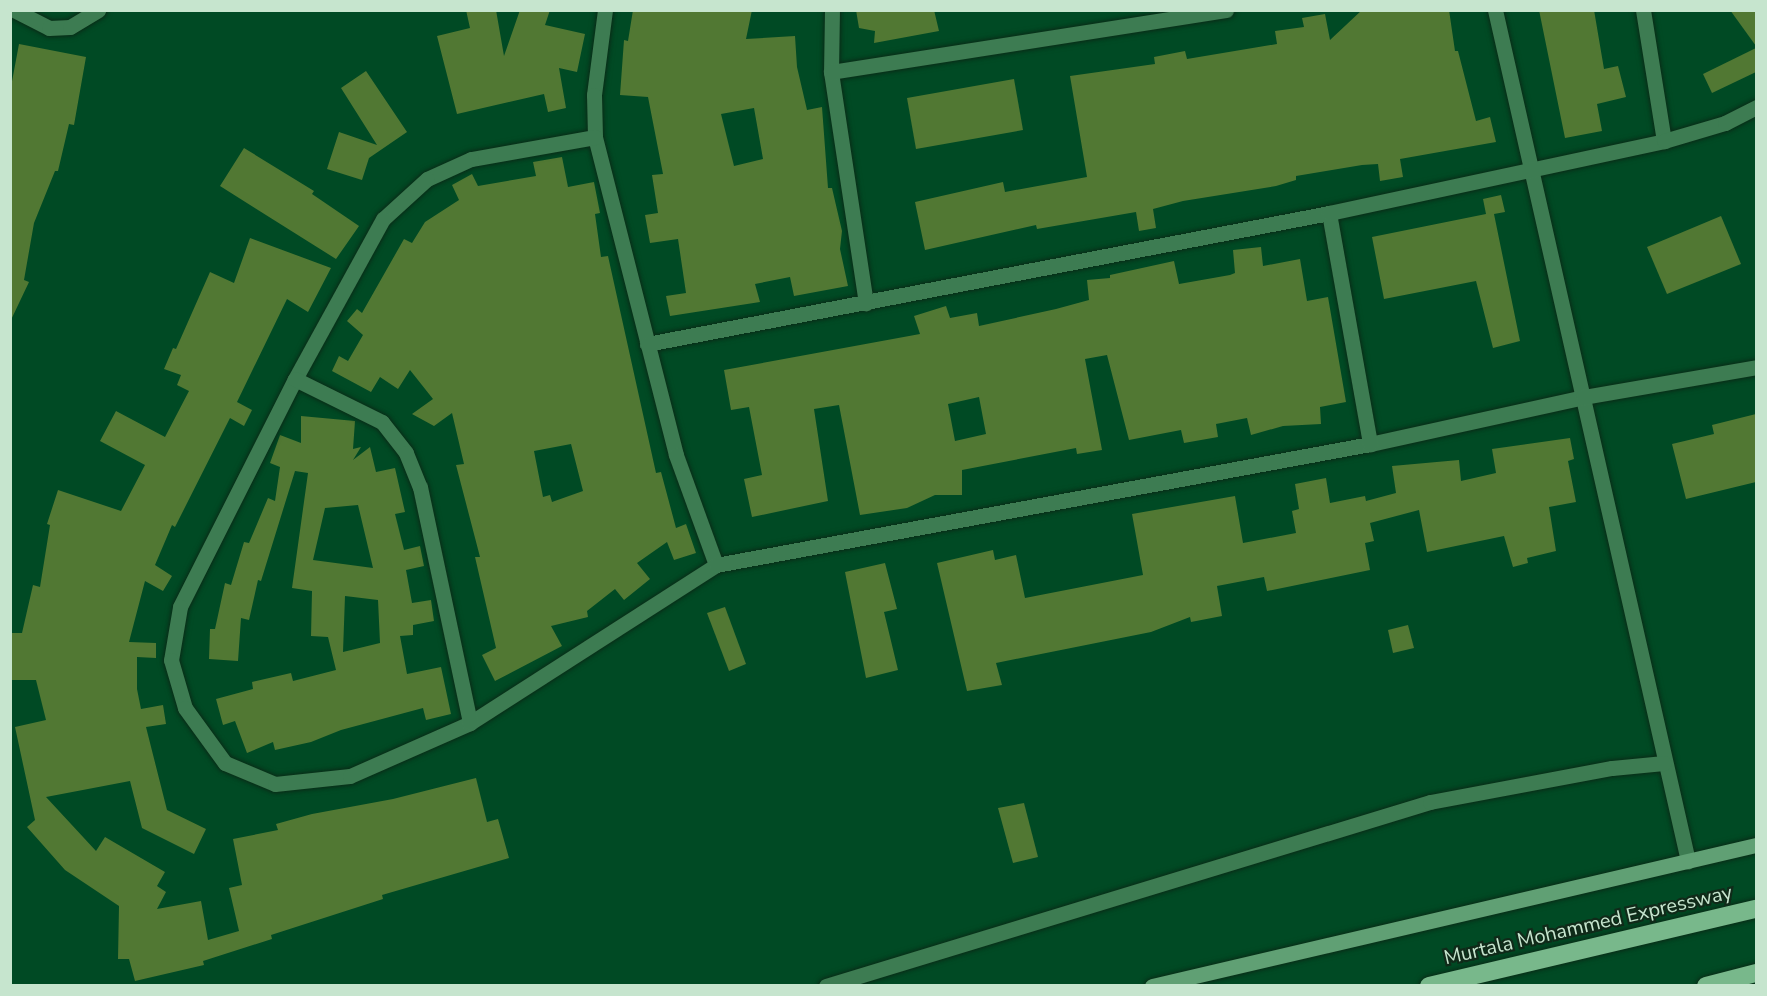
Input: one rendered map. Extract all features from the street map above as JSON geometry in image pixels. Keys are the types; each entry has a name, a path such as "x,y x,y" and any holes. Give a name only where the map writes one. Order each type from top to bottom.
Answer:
{"highway":[{"name":"Murtala Mohammed Expressway","path":"1429,986 1756,909"},
{"path":"1706,986 1756,973"}],"main road":[{"name":"Murtala Mohammed Expressway","path":"1152,986 1756,845"}],"street":[{"path":"14,10 49,28 70,27 98,10"},
{"path":"605,10 594,95 595,137 676,455 716,565"},
{"path":"832,10 831,72 866,303"},
{"path":"831,72 1226,10"},
{"path":"1495,10 1688,861"},
{"path":"1643,10 1664,141"},
{"path":"646,344 1329,213 1664,141 1725,123 1756,108"},
{"path":"595,137 471,159 428,179 383,219 295,379 180,606 171,660 185,708 225,763 275,784 350,776 470,723 716,565 1370,444 1583,398 1756,367"},
{"path":"1329,213 1370,444"},
{"path":"295,379 382,422 406,453 420,487 470,723"},
{"path":"826,986 1430,802 1612,768 1664,763"}],"building":[{"path":"466,10 496,10 504,56 520,10 550,10 545,25 585,34 577,72 559,68 566,108 548,112 544,94 457,114 437,36 470,28"},
{"path":"633,10 752,10 746,39 795,36 797,67 807,110 822,107 828,188 832,188 842,231 840,249 848,286 794,296 790,277 755,284 760,302 670,316 666,296 686,293 678,239 650,243 645,215 658,213 652,175 663,174 648,97 620,95 624,40 628,41","holes":["754,108 763,159 734,166 721,114"]},
{"path":"856,10 934,10 939,31 874,43 875,31 859,28"},
{"path":"1362,10 1449,10 1455,51 1458,51 1476,121 1490,117 1496,142 1400,159 1403,177 1380,181 1378,164 1362,165 1296,176 1296,180 1276,186 1183,201 1153,209 1156,228 1139,231 1136,212 1037,229 1036,225 925,250 915,202 1003,182 1005,192 1087,177 1070,76 1155,64 1154,57 1185,51 1187,59 1277,44 1275,31 1304,27 1302,18 1325,14 1330,40"},
{"path":"1539,10 1594,10 1604,69 1618,66 1626,97 1597,104 1602,131 1565,138"},
{"path":"1730,10 1756,10 1756,46"},
{"path":"19,44 86,57 74,125 69,124 58,171 55,171 34,223 24,280 29,282 10,322 10,92"},
{"path":"1756,48 1756,72 1712,93 1703,74"},
{"path":"366,71 407,132 369,158 362,180 327,169 339,132 377,145 341,88"},
{"path":"1014,79 1023,130 916,149 907,98"},
{"path":"244,148 314,191 312,194 359,226 336,259 220,186"},
{"path":"562,157 568,187 594,182 600,213 595,214 601,257 608,256 656,473 661,472 676,528 686,524 696,553 674,560 667,542 637,563 650,579 624,600 615,589 587,611 588,617 551,626 562,646 495,681 482,655 496,648 475,557 480,557 456,465 464,464 452,413 434,426 412,414 433,399 410,370 398,389 380,377 371,392 332,371 339,356 348,361 363,335 347,321 357,309 362,313 404,239 412,243 425,222 459,200 452,185 472,174 478,186 536,176 533,162","holes":["571,444 583,491 552,502 550,495 543,497 534,451"]},
{"path":"1501,195 1505,212 1494,214 1520,341 1493,348 1476,281 1384,299 1372,237 1486,214 1483,199"},
{"path":"1721,216 1741,264 1667,294 1647,247"},
{"path":"250,238 331,268 308,312 287,299 237,402 252,410 244,426 230,418 175,527 172,525 155,565 172,576 163,591 145,581 129,642 156,643 156,658 137,657 137,689 141,709 163,705 166,724 146,727 167,810 206,829 194,854 142,828 130,781 46,797 96,851 105,837 165,872 157,886 166,892 157,909 201,901 208,940 239,931 229,888 242,885 233,839 278,830 276,824 312,814 393,799 476,778 487,822 498,819 509,858 382,895 383,899 271,935 272,939 203,961 204,965 135,981 129,959 118,959 119,906 65,870 27,827 35,820 15,727 46,720 36,680 10,680 10,633 22,633 33,585 40,587 50,525 47,524 58,490 121,511 145,465 100,441 116,411 165,437 189,391 177,385 181,375 164,369 173,348 176,349 210,272 234,283"},
{"path":"1261,247 1263,266 1300,259 1307,301 1328,297 1346,402 1320,407 1321,424 1283,426 1251,435 1247,418 1216,424 1218,437 1184,443 1181,430 1129,440 1107,355 1085,359 1102,450 1077,454 1076,448 962,470 962,495 935,495 907,508 860,515 839,405 814,409 828,501 752,517 744,479 762,475 749,407 731,410 724,370 920,334 914,316 946,306 950,318 977,313 979,326 1056,309 1089,300 1087,280 1110,278 1110,275 1174,261 1179,284 1230,275 1235,273 1233,250","holes":["979,397 986,434 955,441 948,404"]},
{"path":"1756,414 1756,482 1686,499 1672,444 1714,434 1712,425"},
{"path":"301,416 355,421 353,449 361,447 353,460 370,447 376,472 395,468 405,512 395,514 404,550 420,546 424,566 406,570 412,603 431,600 434,621 413,625 413,635 400,636 407,674 441,667 451,714 426,720 423,708 341,730 311,742 275,750 273,742 247,753 235,721 223,725 216,699 253,689 252,682 291,673 293,681 336,670 328,637 311,636 312,591 292,588 308,473 295,471 261,581 258,580 249,620 241,618 238,661 209,659 210,629 215,629 225,583 231,585 244,542 249,543 268,498 275,501 280,467 270,463 280,435 301,443","holes":["358,505 373,568 313,560 325,508","345,596 378,600 380,643 343,652"]},
{"path":"1570,438 1574,459 1568,461 1576,502 1549,507 1556,551 1527,558 1528,563 1513,567 1504,536 1427,552 1419,510 1370,523 1374,541 1365,543 1370,570 1267,591 1264,577 1217,586 1222,616 1191,622 1190,617 1151,632 996,663 1002,685 967,691 937,563 993,550 995,560 1016,555 1025,598 1143,575 1132,514 1235,496 1243,543 1296,533 1292,511 1299,509 1295,484 1326,478 1330,503 1365,496 1366,501 1396,493 1392,466 1459,460 1461,481 1496,473 1492,449"},
{"path":"885,563 897,609 884,612 898,670 866,678 845,572"},
{"path":"725,607 746,664 729,671 707,613"},
{"path":"1408,625 1414,648 1393,653 1388,630"},
{"path":"1024,803 1038,857 1013,863 998,808"}]}
